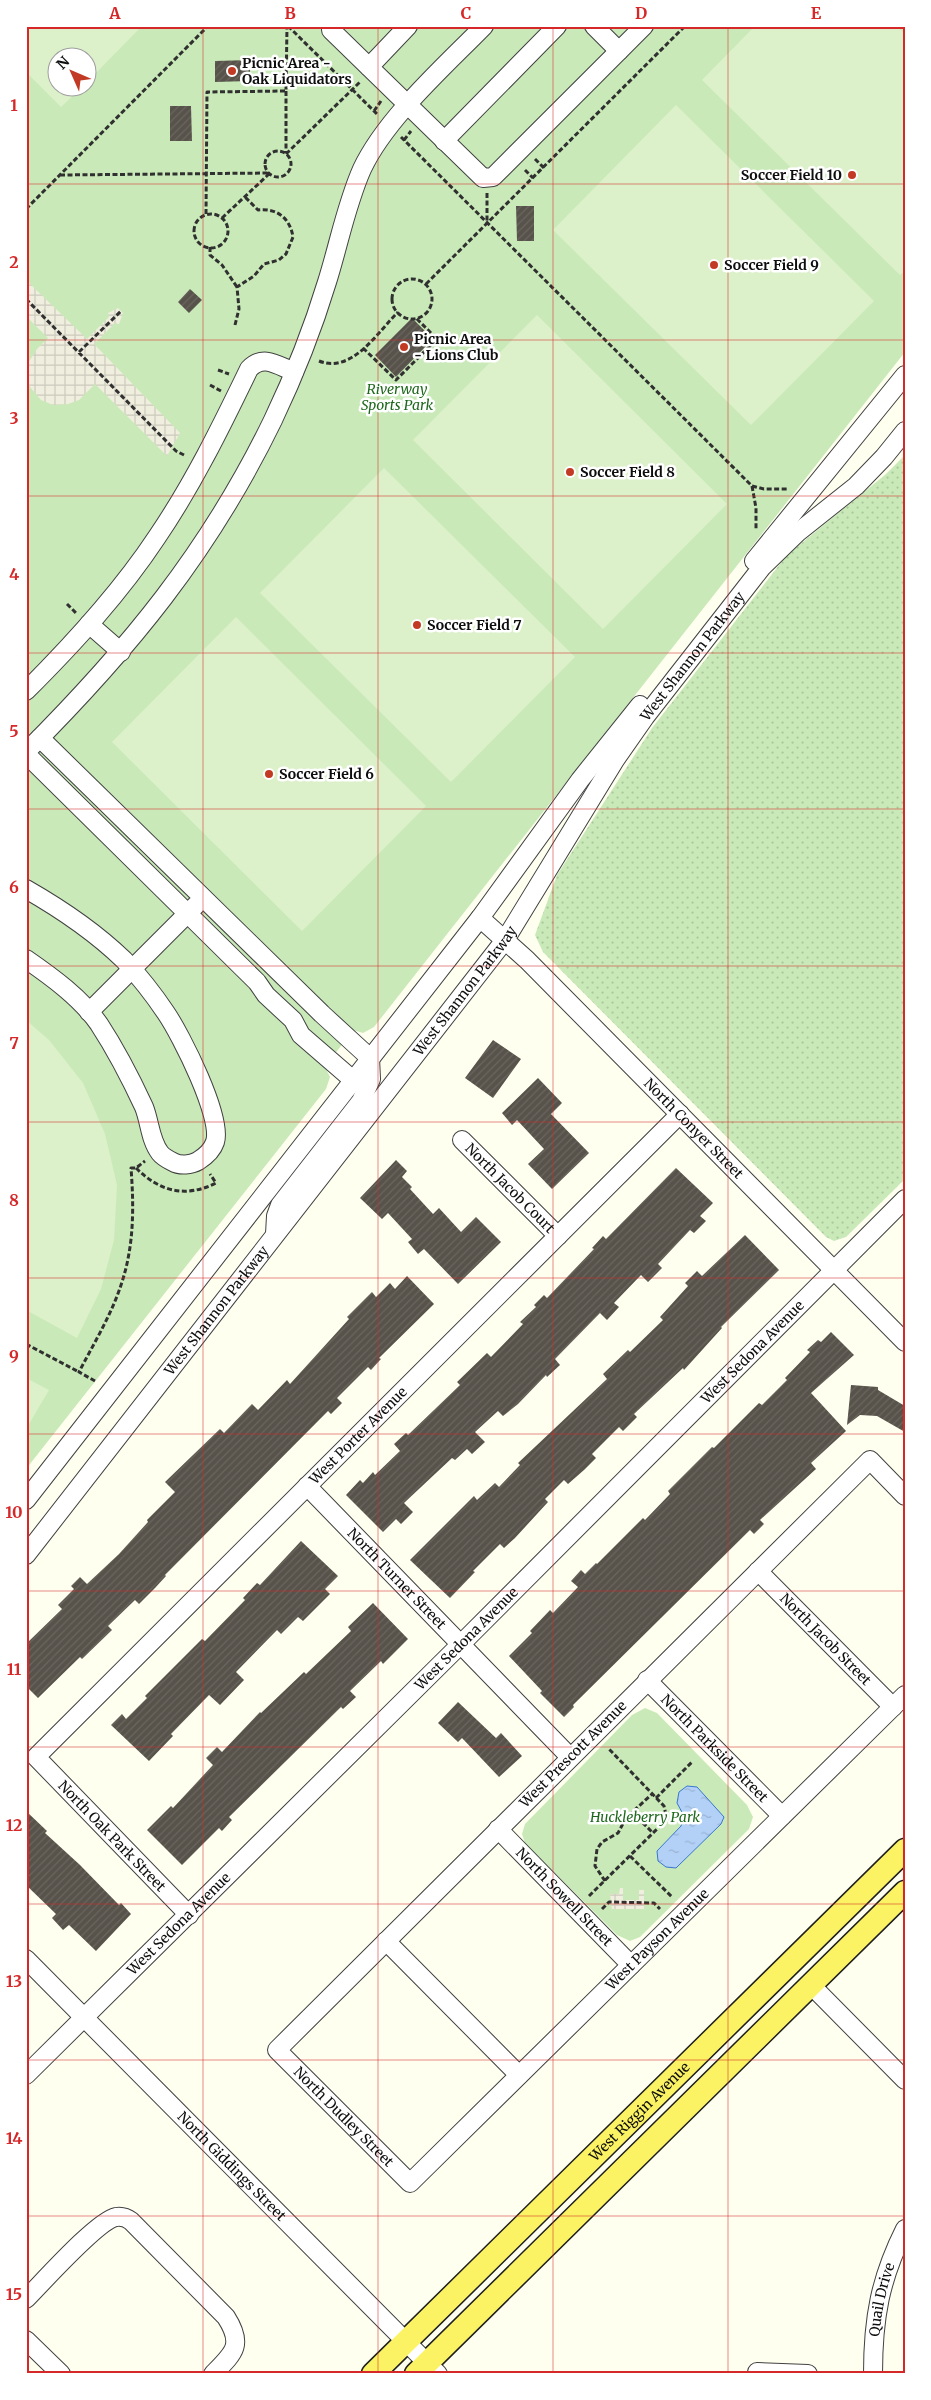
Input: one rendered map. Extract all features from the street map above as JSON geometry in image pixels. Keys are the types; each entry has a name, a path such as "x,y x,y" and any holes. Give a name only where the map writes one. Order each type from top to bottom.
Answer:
{"main road":[{"name":"West Riggin Avenue","path":"373,2374 905,1850"},
{"name":"West Riggin Avenue","path":"427,2370 810,1984 905,1892"}],"street":[{"path":"331,26 331,30 483,178 493,177 644,26"},
{"path":"369,67 408,26"},
{"path":"353,1080 301,1036 292,1020 266,995 257,982 26,753 121,652 165,599 220,518 246,475 294,372 327,282 352,196 363,168 407,105 484,26"},
{"path":"444,141 558,26"},
{"path":"594,26 619,52"},
{"path":"26,691 89,624 157,538 202,464 248,369 256,362 265,360 294,372"},
{"name":"West Shannon Parkway","path":"26,1500 480,918 580,780 905,375"},
{"name":"West Shannon Parkway","path":"26,1555 505,940 615,760 662,694 762,567 797,533 856,486 884,457 905,431"},
{"path":"89,624 121,652"},
{"path":"40,738 370,1058 371,1079 361,1101 280,1206 276,1216 275,1235"},
{"path":"26,889 62,910 93,933 133,970 166,1014 199,1075 214,1125 216,1141 208,1155 192,1164 175,1163 160,1154 153,1140 144,1109 118,1054 89,1012 65,988 26,959"},
{"path":"89,1012 203,898"},
{"name":"North Conyer Street","path":"480,918 505,940 680,1114 905,1342"},
{"name":"West Porter Avenue","path":"36,1757 680,1114"},
{"name":"North Jacob Court","path":"462,1140 558,1236"},
{"name":"West Sedona Avenue","path":"26,2075 461,1644 905,1199"},
{"name":"West Prescott Avenue","path":"277,2050 870,1460 905,1496"},
{"name":"North Turner Street","path":"307,1486 570,1757"},
{"name":"North Jacob Street","path":"758,1571 899,1701"},
{"name":"North Parkside Street","path":"647,1680 782,1816"},
{"name":"West Payson Avenue","path":"410,2183 899,1701"},
{"name":"North Oak Park Street","path":"36,1757 189,1914"},
{"name":"North Sowell Street","path":"498,1829 631,1965"},
{"path":"386,1941 519,2075"},
{"name":"North Giddings Street","path":"26,1959 406,2342 427,2370"},
{"path":"810,1984 905,2080"},
{"name":"North Dudley Street","path":"277,2050 410,2183"},
{"path":"26,2299 100,2226 117,2217 125,2218 131,2221 220,2310 234,2328 237,2339 232,2352 213,2374"},
{"name":"Quail Drive","path":"873,2374 874,2318 889,2262 905,2229"},
{"path":"26,2340 60,2374"},
{"path":"757,2372 808,2374"}],"path":[{"path":"26,208 208,26"},
{"path":"287,26 382,119"},
{"path":"286,154 278,151 270,154 265,166 269,173 276,177 288,172 291,165 286,154 287,26"},
{"path":"426,284 685,26"},
{"path":"286,154 352,90"},
{"path":"206,214 207,92 286,92"},
{"path":"374,111 383,99"},
{"path":"404,140 413,128"},
{"path":"397,133 752,486 764,489 787,490"},
{"path":"59,175 269,173"},
{"path":"222,218 269,173"},
{"path":"487,178 487,222"},
{"path":"237,287 254,276 264,264 279,260 286,254 293,237 288,220 279,213 266,209 258,210 245,196"},
{"path":"206,214 222,218 228,229 225,239 216,246 210,247 200,244 194,230 197,221 206,214"},
{"path":"210,247 210,254 222,265 237,287 238,308 235,325"},
{"path":"408,279 420,280 426,284 430,289 432,301 426,312 416,318 407,318 398,312 393,305 392,298 397,285 408,279"},
{"path":"26,299 176,451 202,464"},
{"path":"79,352 121,311"},
{"path":"319,361 336,365 349,361 398,312"},
{"path":"363,348 396,380 437,339 416,318"},
{"path":"752,486 756,508 756,529"},
{"path":"79,1372 107,1320 126,1267 133,1227 131,1168"},
{"path":"26,1344 94,1381"},
{"path":"589,1896 653,1833 666,1814 664,1806 609,1749"},
{"path":"656,1798 693,1761"},
{"path":"605,1881 595,1866 597,1849 602,1842 618,1833 626,1818 652,1794"},
{"path":"632,1812 653,1833"},
{"path":"630,1856 672,1897"},
{"path":"602,1909 609,1902 654,1903 660,1909"}],"green space":[{"name":"Riverway Sports Park","path":"26,26 905,26 905,352 374,1027 363,1033 353,1030 325,1067 330,1077 326,1089 26,1469"},
{"path":"26,26 142,26 98,71 98,48 48,48 48,94 26,72"},
{"name":"Soccer Field 10","path":"755,26 897,26 905,34 905,271 900,275 702,80"},
{"path":"52,98 70,98 61,107"},
{"name":"Soccer Field 9","path":"676,105 874,301 751,425 553,230"},
{"name":"Soccer Field 8","path":"537,315 727,504 603,629 413,440"},
{"path":"905,455 905,1179 846,1237 834,1241 826,1237 543,952 535,935 557,875 652,728 787,555 886,474"},
{"name":"Soccer Field 7","path":"384,468 575,657 451,782 260,593"},
{"name":"Soccer Field 6","path":"236,617 426,806 302,931 112,742"},
{"path":"26,1020 49,1040 83,1083 105,1134 117,1185 114,1240 101,1289 77,1338 26,1310"},
{"path":"26,1378 49,1390 26,1429"},
{"name":"Huckleberry Park","path":"645,1708 657,1713 747,1805 753,1817 749,1829 640,1937 630,1941 617,1935 525,1843 522,1834 525,1824 632,1715"}],"shaded area":[{"path":"26,280 87,339 109,317 108,313 118,308 123,313 119,324 115,323 94,344 180,433 167,456 95,384 79,400 68,404 53,405 41,400 30,387 27,375 28,363 37,349 48,338 26,316"},
{"path":"620,1888 623,1888 623,1900 639,1900 639,1890 644,1890 644,1909 612,1909 610,1894 619,1894"}],"water":[{"path":"687,1786 697,1787 724,1817 721,1824 676,1868 666,1867 658,1861 657,1851 681,1826 684,1816 677,1803 679,1792"}],"building":[{"name":"Picnic Area - Oak Liquidators","path":"250,60 250,81 215,82 215,61"},
{"path":"170,106 191,106 192,141 170,141"},
{"path":"516,206 534,206 534,241 517,241"},
{"path":"190,289 202,300 189,313 178,302"},
{"name":"Picnic Area - Lions Club","path":"412,318 433,339 396,377 375,355"},
{"path":"493,1040 521,1059 493,1098 465,1078"},
{"path":"538,1078 562,1103 551,1114 589,1153 552,1189 528,1164 544,1149 517,1120 512,1125 502,1113"},
{"path":"396,1160 407,1171 402,1177 412,1187 410,1189 433,1214 439,1208 461,1232 476,1217 501,1242 458,1284 424,1249 418,1254 408,1242 412,1239 388,1213 382,1219 360,1198"},
{"path":"676,1168 713,1203 700,1216 706,1221 694,1233 690,1230 658,1264 662,1268 648,1282 641,1275 614,1303 619,1307 607,1320 600,1313 555,1359 560,1365 547,1377 546,1375 518,1404 503,1416 498,1411 475,1432 485,1442 472,1454 467,1449 455,1460 452,1458 404,1503 413,1512 401,1524 396,1519 383,1532 346,1495 360,1480 363,1483 373,1472 375,1475 400,1451 394,1444 406,1433 408,1435 460,1385 457,1382 487,1353 491,1357 523,1324 520,1322 536,1307 534,1305 544,1295 547,1298 594,1249 592,1248 603,1236 606,1239"},
{"path":"745,1235 779,1270 721,1327 684,1370 683,1368 634,1414 637,1417 623,1431 619,1427 592,1454 596,1458 584,1470 568,1484 564,1480 545,1499 548,1502 515,1538 504,1548 500,1544 450,1598 410,1560 474,1496 477,1500 495,1483 499,1487 520,1465 518,1463 607,1379 603,1374 628,1350 630,1352 663,1320 660,1317 688,1286 685,1283 697,1271 702,1276"},
{"path":"407,1276 434,1304 379,1358 381,1359 371,1370 368,1367 337,1398 342,1403 331,1414 328,1411 165,1575 139,1604 135,1600 108,1626 112,1630 82,1659 80,1657 38,1698 26,1686 26,1644 62,1609 58,1605 74,1589 71,1586 80,1577 87,1584 119,1554 148,1522 147,1520 175,1492 165,1482 220,1429 224,1433 252,1404 258,1410 287,1380 290,1384 349,1319 347,1317 372,1292 376,1297 390,1283 395,1289"},
{"path":"831,1332 854,1355 811,1393 846,1431 811,1463 816,1469 760,1520 764,1524 754,1534 750,1530 573,1705 574,1707 564,1717 540,1693 542,1691 509,1656 532,1633 530,1631 550,1610 553,1613 578,1587 571,1581 581,1570 585,1574 643,1518 645,1520 670,1494 668,1491 712,1447 714,1448 759,1403 762,1405 787,1380 785,1378 810,1352 807,1350 818,1340 821,1342"},
{"path":"851,1385 878,1387 878,1390 905,1406 905,1432 877,1416 860,1415 847,1425"},
{"path":"301,1541 338,1576 325,1589 330,1594 303,1621 298,1617 281,1634 277,1630 236,1672 244,1680 220,1705 209,1695 171,1734 173,1736 149,1761 111,1725 122,1714 126,1719 147,1698 145,1696 202,1639 205,1641 245,1600 243,1598 257,1583 260,1585"},
{"path":"373,1603 408,1639 383,1664 381,1661 350,1691 356,1697 343,1709 341,1707 229,1817 232,1820 222,1831 219,1828 182,1865 147,1830 171,1806 173,1808 213,1765 206,1758 217,1747 222,1752 260,1712 304,1672 306,1674 351,1631 348,1627"},
{"path":"458,1702 496,1738 501,1733 522,1756 499,1777 462,1738 458,1742 438,1723"},
{"path":"26,1811 47,1831 45,1833 119,1905 121,1903 131,1914 96,1951 69,1925 63,1930 52,1918 56,1914 26,1885"}],"place":[{"name":"Picnic Area - Oak Liquidators","path":"232,71"},
{"name":"Soccer Field 10","path":"852,175"},
{"name":"Soccer Field 9","path":"714,265"},
{"name":"Picnic Area - Lions Club","path":"404,347"},
{"name":"Soccer Field 8","path":"570,472"},
{"name":"Soccer Field 7","path":"417,625"},
{"name":"Soccer Field 6","path":"269,774"}]}
